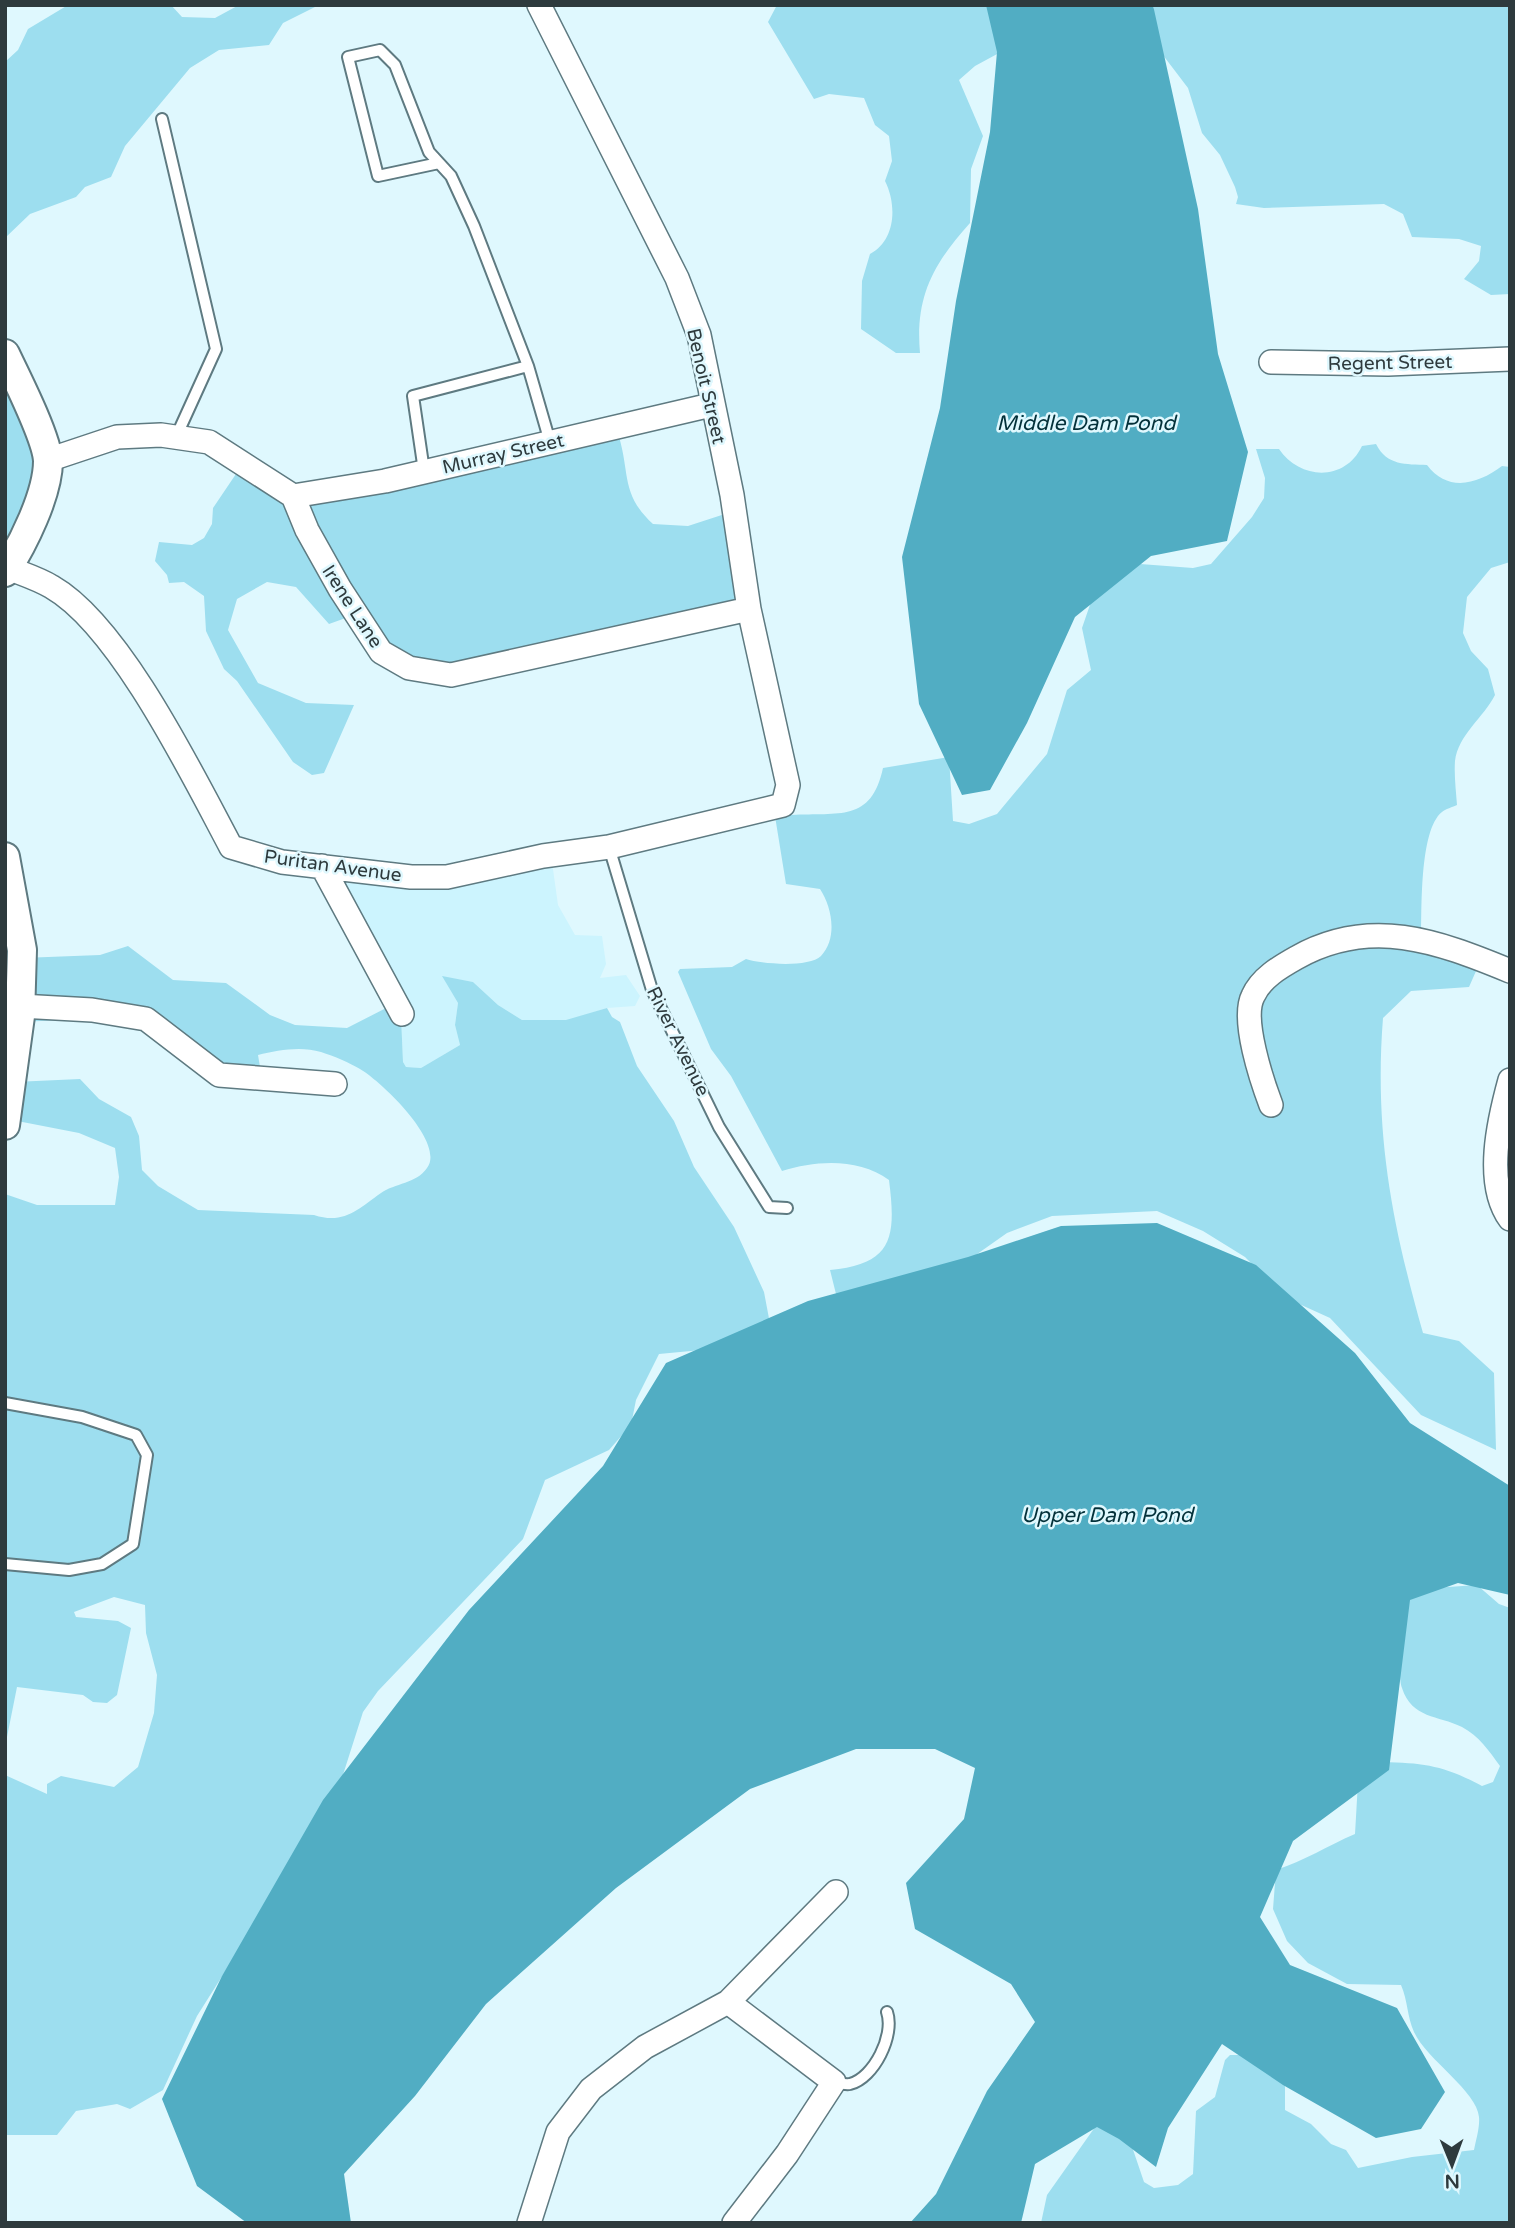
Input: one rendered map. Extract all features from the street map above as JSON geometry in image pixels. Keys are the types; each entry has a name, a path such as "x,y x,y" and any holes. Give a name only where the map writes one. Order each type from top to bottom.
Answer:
{"street":[{"name":"Benoit Street","path":"539,5 677,278 699,335 732,495 749,609 788,785 786,795"},
{"path":"5,354 28,401 48,460 37,510 7,570"},
{"name":"Regent Street","path":"1271,362 1388,364 1510,359"},
{"name":"Murray Street","path":"293,496 385,481 712,405"},
{"path":"48,460 117,437 176,437 209,442 293,496"},
{"name":"Irene Lane","path":"293,496 307,530 380,652 409,668 451,675 749,609"},
{"name":"Puritan Avenue","path":"7,570 54,588 106,635 186,762 231,846 282,862 411,877 447,877 543,856 609,847 783,806 786,795"},
{"path":"5,857 22,950 20,1006 5,1125"},
{"path":"322,866 402,1014"},
{"path":"1271,1105 1255,1051 1251,1019 1252,997 1274,970 1317,946 1351,936 1395,936 1452,947 1510,971"},
{"path":"20,1006 93,1010 146,1019 219,1074 335,1084"},
{"path":"1510,1080 1500,1118 1497,1169 1502,1208 1510,1219"},
{"path":"529,2223 558,2132 591,2089 645,2047 728,2002 836,1892"},
{"path":"728,2002 834,2082 787,2154 734,2223"}],"lane":[{"path":"439,163 378,176 348,57 380,50 395,65 429,152 451,176 474,226 528,366 550,442"},
{"path":"162,119 216,349 176,437"},
{"path":"424,471 413,396 528,366"},
{"name":"River Avenue","path":"609,847 652,990 733,1150 769,1207 786,1208"},
{"path":"5,1404 82,1417 136,1435 147,1455 133,1544 102,1564 69,1570 5,1564"},
{"path":"834,2082 847,2085 859,2080 884,2050 891,2021 887,2012"}],"shaded area":[{"path":"68,5 171,5 182,17 215,18 239,5 319,5 283,23 269,45 219,50 190,68 125,146 111,177 85,187 76,197 30,214 5,238 5,62 18,50 28,29"},
{"path":"777,5 996,5 999,53 975,66 959,80 983,136 971,169 970,223 946,253 929,282 920,315 920,353 896,353 861,329 862,281 870,254 885,240 892,221 891,201 885,181 892,161 889,136 875,125 864,98 829,94 814,99 768,22"},
{"path":"1154,5 1510,5 1510,294 1491,295 1464,279 1479,261 1481,246 1459,239 1412,237 1403,214 1384,204 1264,208 1236,204 1238,197 1235,187 1220,155 1202,133 1188,88 1153,42"},
{"path":"5,360 46,460 5,572"},
{"path":"617,431 630,491 642,513 653,524 688,526 731,512 746,611 515,664 406,669 354,615 329,624 296,587 267,582 237,599 228,630 258,683 306,703 354,705 324,773 312,775 293,762 237,681 224,669 206,631 204,596 184,582 169,583 167,575 155,561 159,542 192,545 204,538 212,524 213,508 238,471 294,499"},
{"path":"1376,444 1391,460 1427,465 1444,480 1454,482 1473,481 1502,466 1510,467 1510,562 1491,568 1467,597 1463,633 1471,651 1488,669 1495,695 1466,734 1457,752 1457,805 1443,811 1435,822 1429,836 1423,872 1421,940 1480,962 1469,987 1411,991 1383,1018 1381,1060 1381,1100 1388,1177 1402,1254 1423,1333 1459,1341 1494,1373 1496,1450 1421,1415 1330,1318 1286,1298 1245,1257 1203,1231 1157,1211 1052,1216 1007,1233 946,1276 838,1302 830,1270 867,1261 879,1254 886,1244 892,1217 889,1180 865,1168 837,1163 782,1171 731,1076 711,1049 678,972 680,969 732,967 746,959 796,964 821,956 830,940 828,905 820,889 786,884 774,810 784,809 792,815 851,811 870,798 878,786 883,768 949,757 953,821 969,824 997,814 1047,754 1067,690 1091,670 1082,628 1103,567 1127,563 1193,568 1211,564 1252,517 1264,498 1265,478 1256,449 1279,449 1298,467 1322,473 1345,466 1362,446"},
{"path":"552,862 558,905 575,935 602,936 606,964 600,978 626,975 640,996 635,1006 607,1008 566,1021 522,1020 498,1005 473,982 443,977 458,1003 455,1025 460,1045 421,1068 406,1067 403,1062 401,1016 334,870"},
{"path":"128,946 173,980 226,983 270,1015 295,1025 347,1028 392,1005 401,1016 403,1062 406,1067 421,1068 460,1045 455,1025 458,1003 442,976 473,982 498,1005 522,1020 566,1020 607,1008 612,1017 620,1022 637,1066 674,1121 694,1167 734,1227 764,1292 771,1329 733,1347 659,1354 636,1400 631,1425 609,1450 545,1480 523,1539 378,1691 363,1712 341,1781 322,1818 197,2016 163,2090 130,2109 117,2104 76,2111 57,2135 5,2135 5,1775 47,1794 47,1784 61,1776 114,1787 138,1767 154,1713 157,1675 146,1633 145,1605 114,1597 74,1612 76,1617 118,1621 131,1628 117,1695 107,1703 93,1702 83,1695 17,1687 5,1747 5,1194 37,1205 115,1205 119,1177 115,1148 79,1133 7,1119 14,1082 80,1079 99,1099 131,1117 139,1136 142,1170 158,1186 198,1210 342,1217 358,1210 387,1190 417,1177 427,1168 430,1157 428,1144 420,1129 396,1099 360,1069 326,1054 306,1049 290,1049 258,1055 260,1067 203,1064 161,1044 126,1021 110,1018 18,1022 22,958 100,955"},
{"path":"1477,1585 1499,1604 1510,1608 1510,2223 1041,2223 1047,2195 1100,2120 1126,2129 1144,2182 1154,2188 1178,2185 1193,2174 1196,2111 1215,2097 1225,2060 1230,2055 1263,2055 1285,2083 1285,2110 1311,2124 1331,2144 1346,2150 1358,2168 1412,2157 1474,2150 1479,2121 1476,2107 1461,2086 1420,2043 1412,2026 1401,1985 1347,1984 1308,1963 1287,1941 1273,1909 1276,1870 1355,1834 1358,1782 1383,1762 1434,1767 1482,1786 1493,1782 1500,1766 1483,1744 1462,1727 1419,1711 1406,1698 1400,1680 1405,1590"}],"water":[{"name":"Middle Dam Pond","path":"986,5 1153,5 1198,209 1218,354 1248,452 1227,541 1151,556 1075,617 1027,723 990,790 962,795 919,704 902,557 940,408 956,301 990,132 997,52"},
{"name":"Upper Dam Pond","path":"1157,1223 1256,1265 1355,1353 1410,1423 1510,1486 1510,1595 1458,1583 1410,1600 1389,1770 1293,1841 1260,1917 1290,1965 1397,2008 1445,2092 1421,2129 1376,2138 1283,2085 1222,2044 1168,2128 1156,2167 1119,2139 1097,2127 1035,2164 1021,2223 910,2223 936,2194 987,2091 1035,2022 1011,1984 915,1929 906,1883 964,1819 975,1768 935,1749 856,1749 750,1789 616,1888 486,2004 415,2096 344,2174 351,2223 247,2223 197,2186 162,2099 222,1976 323,1800 469,1610 603,1466 666,1363 808,1301 968,1257 1061,1226"}]}
